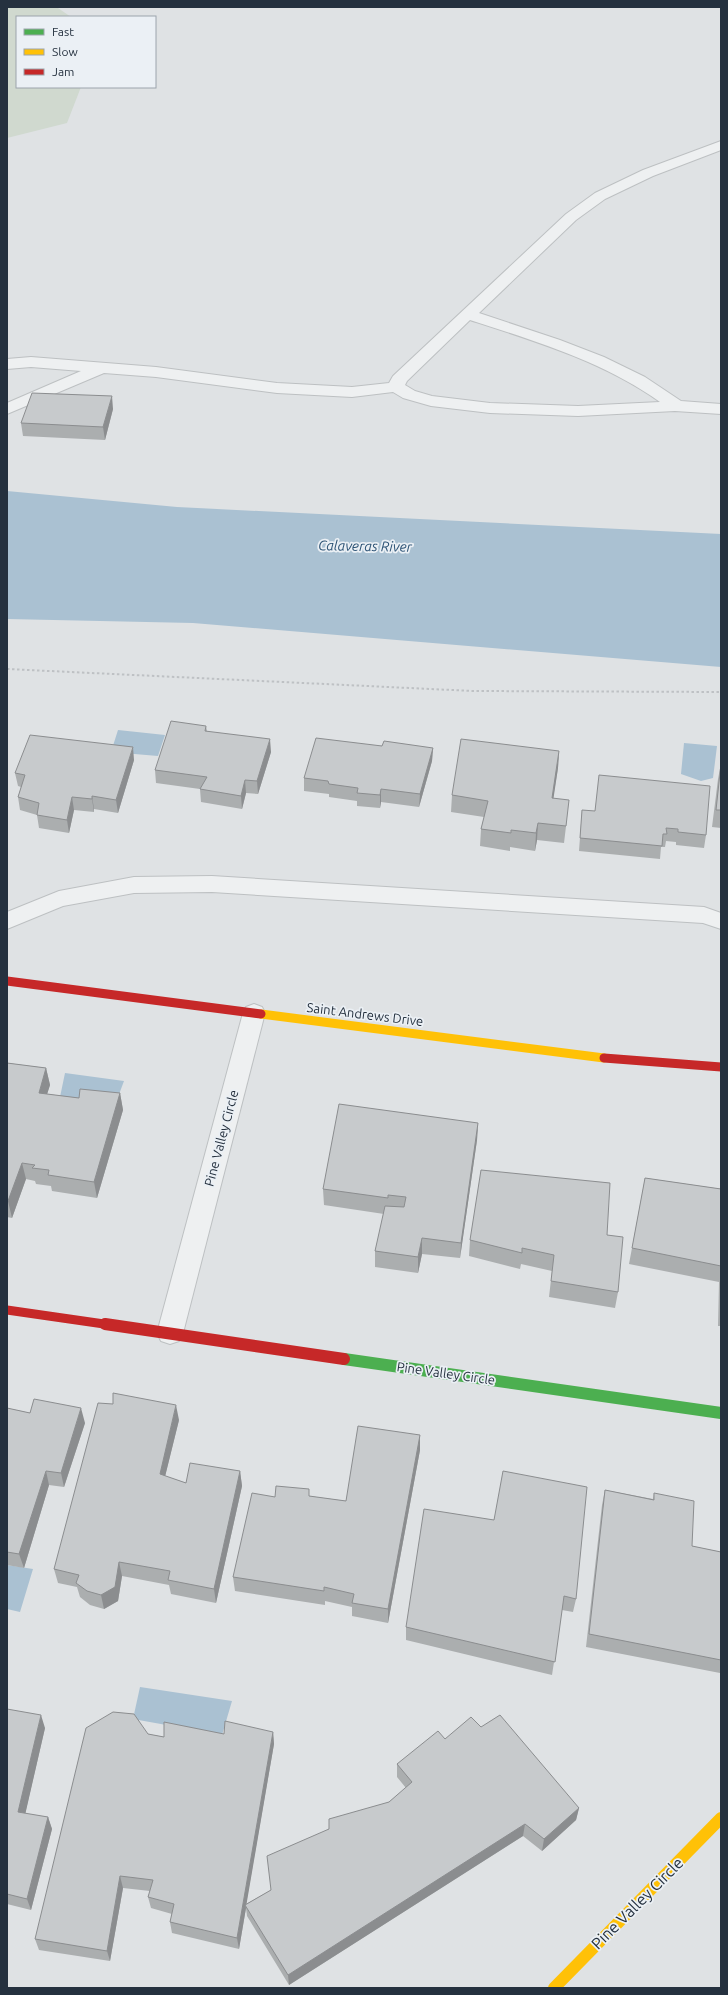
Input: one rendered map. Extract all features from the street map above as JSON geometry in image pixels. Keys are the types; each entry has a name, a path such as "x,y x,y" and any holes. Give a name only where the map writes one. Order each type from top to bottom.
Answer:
{"street":[{"path":"396,387 399,379 468,314 572,217 600,196 648,173 721,145"},
{"path":"468,314 524,333 599,362 639,381 677,406"},
{"path":"7,364 31,362 156,372 277,388 352,392 396,387"},
{"path":"7,409 102,368"},
{"path":"396,387 401,393 421,399 460,405 597,411 677,406 721,409"},
{"path":"7,921 59,899 134,885 212,884 704,915 721,921"},
{"name":"Saint Andrews Drive","path":"7,981 617,1060 721,1067"},
{"name":"Pine Valley Circle","path":"170,1333 254,1013"},
{"name":"Pine Valley Circle","path":"7,1310 721,1413"},
{"name":"Pine Valley Circle","path":"554,1988 721,1818"}],"path":[{"path":"7,669 474,691 721,692"}],"shaded area":[{"path":"7,7 58,8 70,16 16,16 16,88 81,88 67,123 7,138"}],"water":[{"name":"Calaveras River","path":"7,491 177,507 721,534 721,667 193,623 7,619"},
{"path":"118,730 165,735 158,756 111,752"},
{"path":"684,743 717,746 713,778 701,781 681,774"},
{"path":"65,1073 124,1081 115,1105 60,1097"},
{"path":"7,1565 33,1569 20,1612 7,1609"},
{"path":"140,1687 232,1701 222,1735 133,1719"}],"building":[{"path":"32,393 112,396 103,427 21,423"},
{"path":"171,721 206,726 205,731 270,739 257,781 245,780 241,796 200,789 207,777 155,770"},
{"path":"30,735 133,747 116,800 92,796 92,799 72,797 67,820 37,815 39,803 18,797 25,775 15,773"},
{"path":"316,738 382,746 384,741 433,748 420,794 381,789 380,795 357,793 358,788 329,784 328,781 304,778"},
{"path":"461,739 559,751 552,798 569,800 566,826 538,823 536,833 511,830 511,833 481,829 488,801 452,795"},
{"path":"721,764 721,810 716,810"},
{"path":"599,775 710,786 706,835 678,832 678,829 666,828 667,834 663,834 662,846 580,838 582,810 595,811"},
{"path":"7,1063 46,1068 39,1093 79,1098 80,1089 120,1093 94,1182 48,1175 49,1170 32,1168 35,1165 22,1163 7,1201"},
{"path":"339,1104 478,1123 461,1243 422,1238 418,1257 375,1251 385,1206 404,1207 406,1197 388,1195 388,1198 323,1189"},
{"path":"481,1170 610,1183 607,1235 623,1237 618,1292 551,1281 554,1255 522,1248 522,1253 470,1240"},
{"path":"645,1178 721,1189 721,1266 632,1248"},
{"path":"113,1393 176,1405 160,1474 186,1483 190,1463 240,1471 214,1589 168,1580 170,1571 119,1562 115,1587 101,1595 87,1591 76,1583 79,1575 54,1569 98,1403 113,1404"},
{"path":"34,1399 81,1408 61,1473 46,1471 19,1554 7,1552 7,1408 30,1413"},
{"path":"358,1426 420,1435 388,1609 352,1603 354,1594 324,1587 324,1591 233,1577 252,1493 275,1497 276,1486 309,1489 309,1496 346,1501"},
{"path":"503,1471 587,1487 576,1599 564,1596 555,1662 406,1627 424,1509 494,1520"},
{"path":"605,1490 654,1500 654,1493 694,1501 692,1546 721,1552 721,1660 589,1634"},
{"path":"7,1709 41,1715 18,1812 48,1817 27,1899 7,1894"},
{"path":"113,1712 134,1714 148,1734 164,1737 164,1722 224,1734 225,1721 273,1732 237,1938 170,1922 174,1904 148,1897 153,1880 120,1876 107,1951 35,1939 86,1728"},
{"path":"500,1715 579,1808 544,1839 525,1824 288,1975 245,1905 271,1890 267,1856 329,1829 329,1819 389,1802 412,1782 397,1764 438,1731 445,1739 471,1717 481,1727"}],"traffic: fast":[{"path":"344,1359 721,1413"}],"traffic: slow":[{"path":"261,1014 604,1058"},
{"path":"554,1988 721,1818"}],"traffic: jam":[{"path":"7,981 261,1014"},
{"path":"604,1058 721,1067"},
{"path":"7,1310 344,1359"}]}
